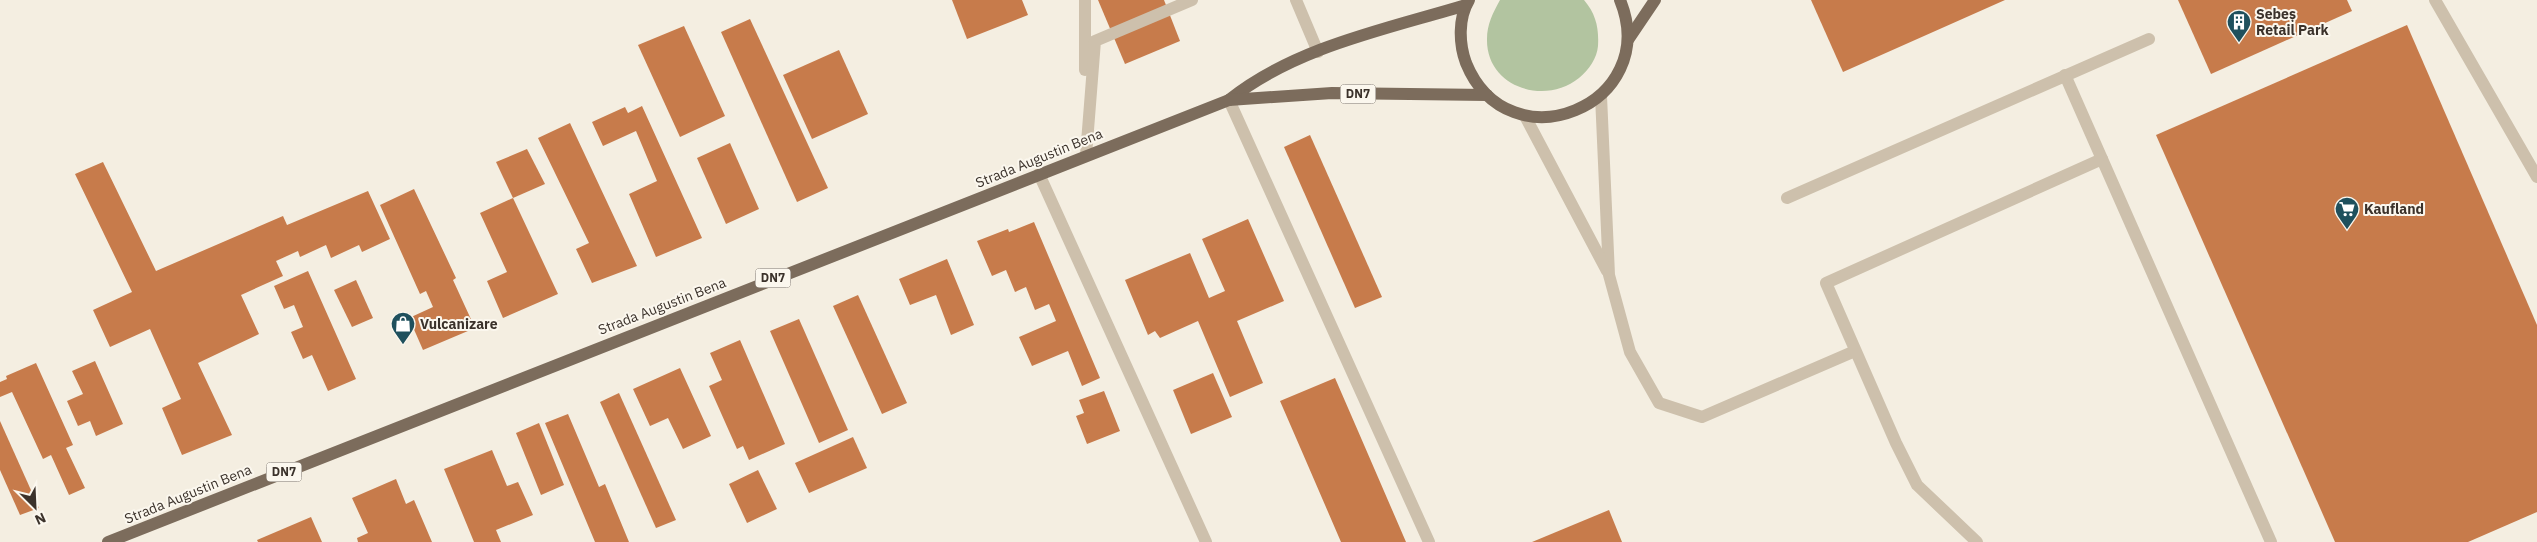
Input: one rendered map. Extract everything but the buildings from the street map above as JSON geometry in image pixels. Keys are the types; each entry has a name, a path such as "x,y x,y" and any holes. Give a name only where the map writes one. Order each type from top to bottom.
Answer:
{"main road":[{"name":"DN7","path":"1467,2 1460,29 1462,54 1472,76 1487,96 1511,112 1525,116 1546,118 1566,115 1584,108 1601,96 1615,80 1624,60 1628,40 1626,14 1620,0"},
{"name":"DN7","path":"1628,40 1654,0"},
{"name":"Strada Augustin Bena","path":"1229,100 1248,84 1318,52 1467,2"},
{"name":"Strada Augustin Bena","path":"108,542 1229,100 1332,93 1487,96"}],"lane":[{"path":"1085,0 1086,156"},
{"path":"1086,156 1095,41 1192,0"},
{"path":"1296,0 1318,52"},
{"path":"2435,0 2537,177"},
{"path":"1787,198 2149,39"},
{"path":"2065,75 2271,542"},
{"path":"1601,96 1609,276"},
{"path":"1229,100 1429,542"},
{"path":"1525,116 1609,276 1630,352 1659,403 1702,417 1855,352"},
{"path":"1977,542 1917,484 1855,352 1826,282 2102,159"},
{"path":"1039,174 1206,542"}],"green space":[{"path":"1500,0 1584,0 1594,16 1598,33 1597,50 1589,68 1579,78 1565,86 1550,90 1535,91 1520,87 1507,80 1496,69 1489,56 1487,39 1489,23"}],"place":[{"name":"Sebeș Retail Park","path":"2239,43"},
{"name":"Kaufland","path":"2347,230"},
{"name":"Vulcanizare","path":"403,345"}]}
